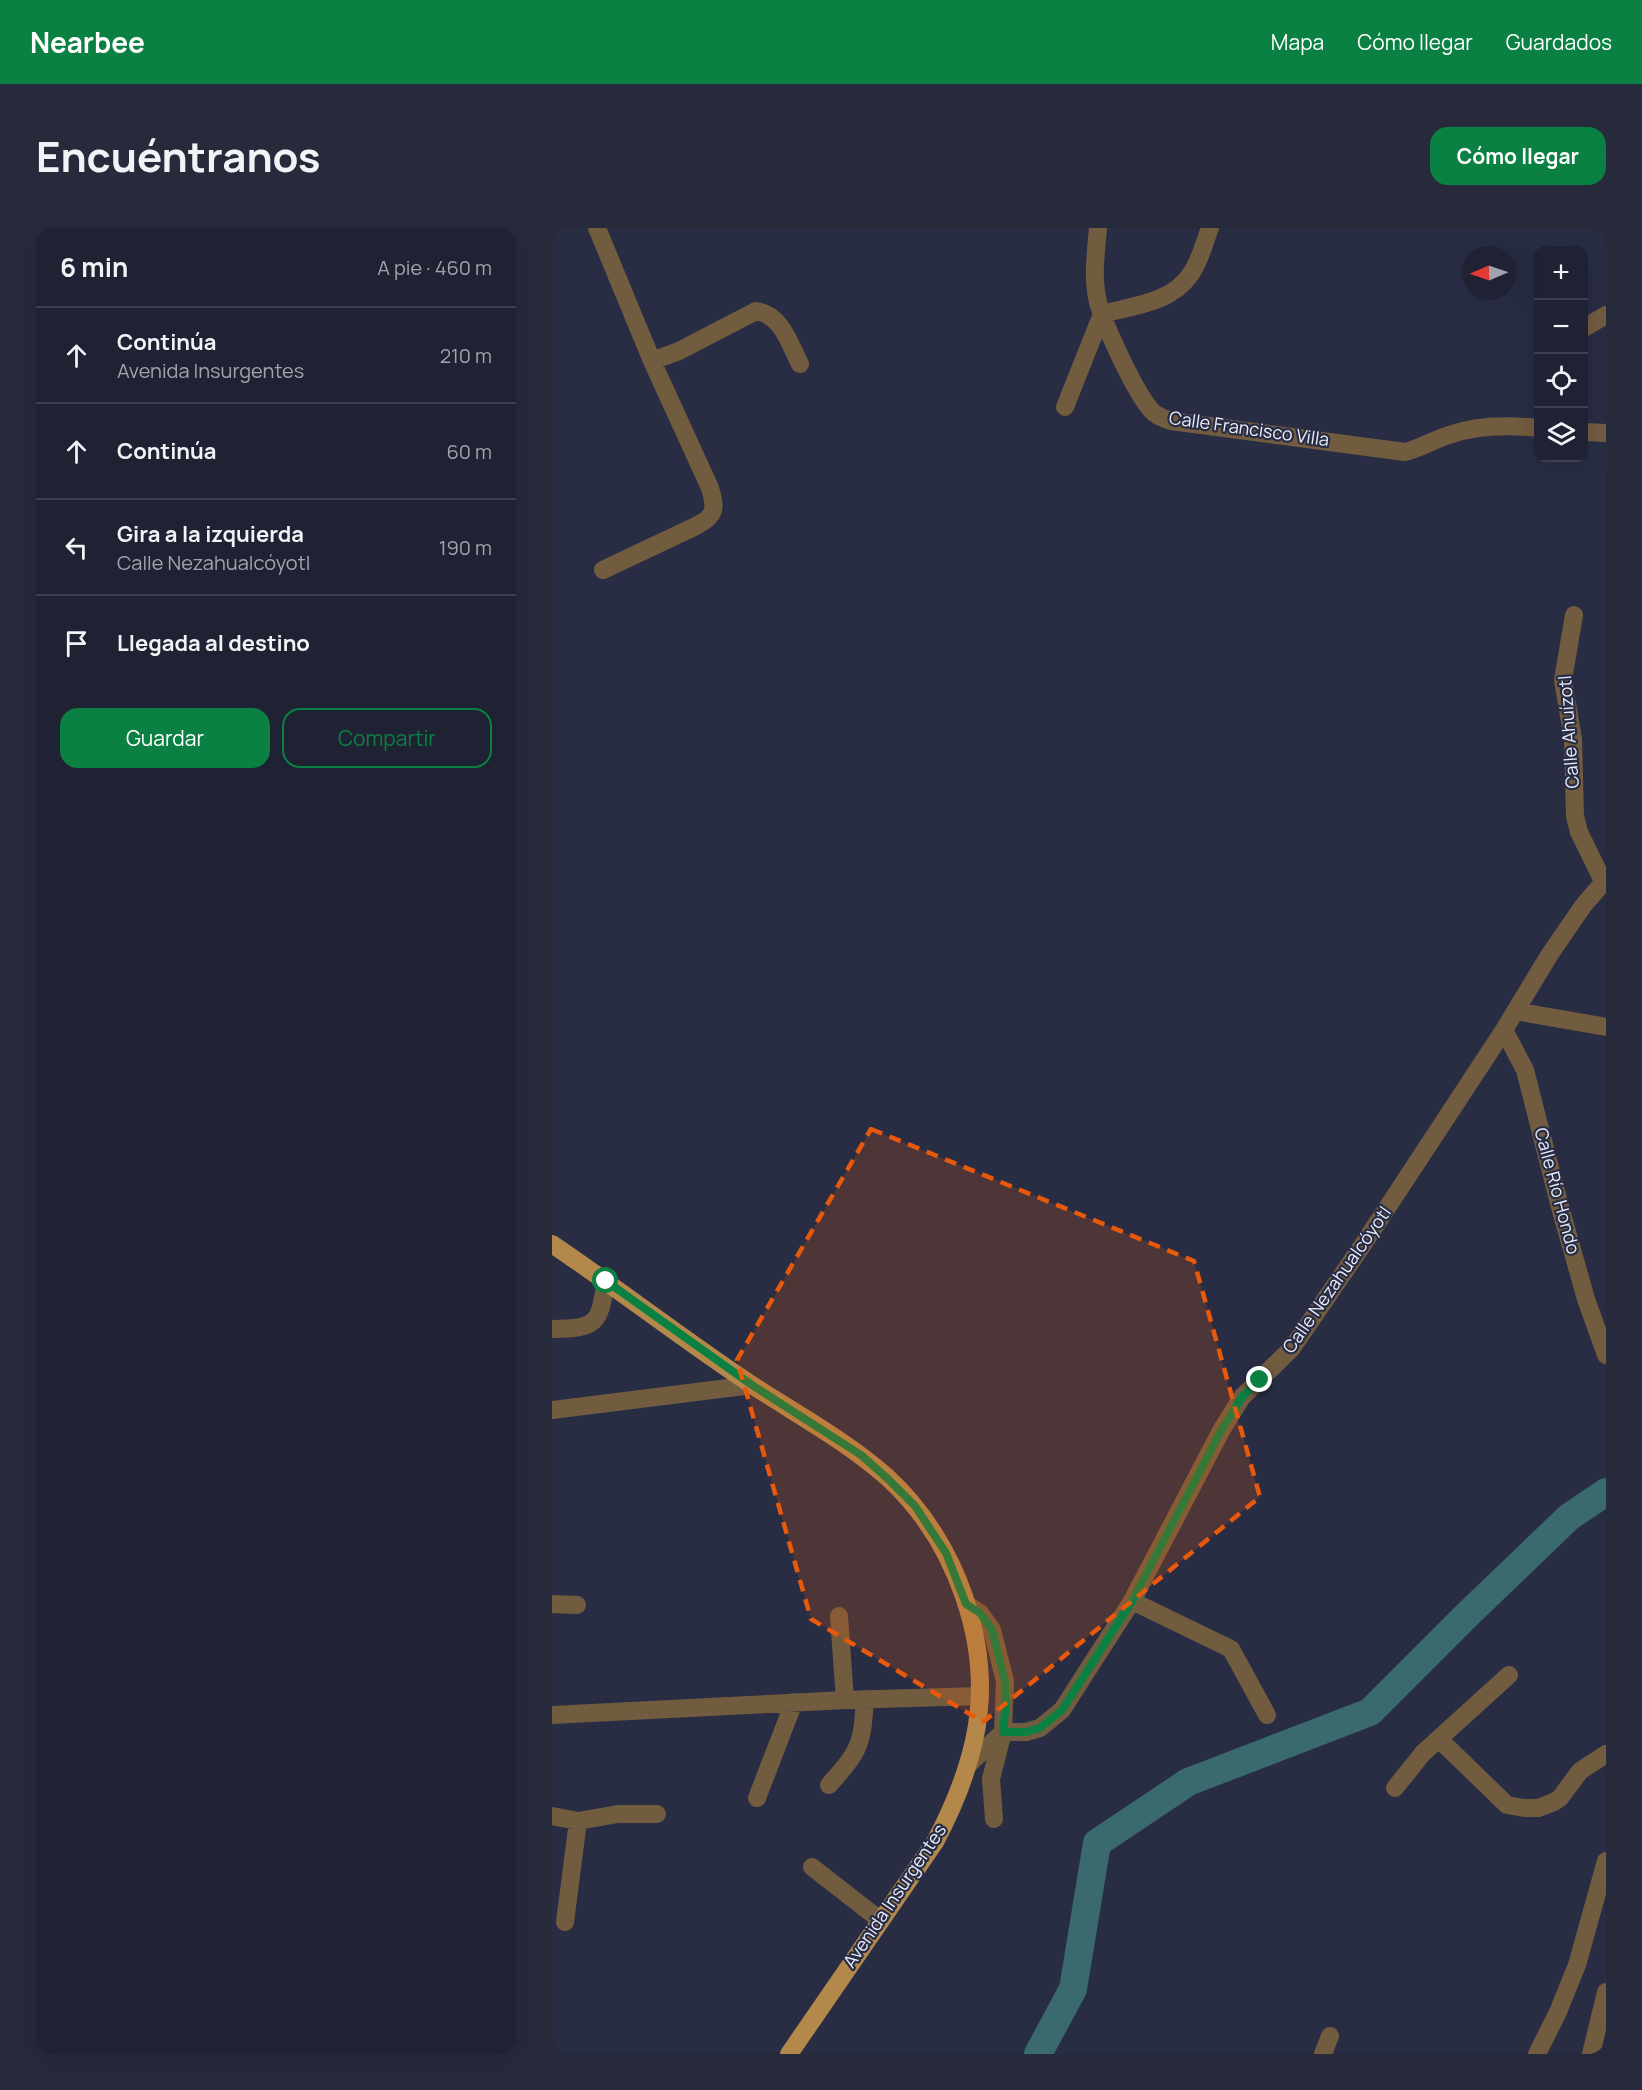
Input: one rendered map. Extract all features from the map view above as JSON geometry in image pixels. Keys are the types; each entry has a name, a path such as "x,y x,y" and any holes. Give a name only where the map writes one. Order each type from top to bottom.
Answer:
{"main road":[{"name":"Avenida Insurgentes","path":"552,1244 752,1385 861,1455 915,1506 946,1553 966,1604 980,1665 980,1696 975,1740 952,1810 935,1842 789,2054"}],"street":[{"path":"597,228 652,361 714,501 713,513 707,520 603,570"},
{"name":"Calle Francisco Villa","path":"1098,228 1096,286 1102,314 1144,400 1158,416 1171,421 1405,452 1462,431 1516,426 1534,428"},
{"path":"1065,407 1102,314 1157,300 1179,288 1191,275 1210,228"},
{"path":"652,361 679,351 756,311 768,313 781,325 800,364"},
{"path":"1588,326 1606,315"},
{"path":"1588,432 1606,434"},
{"name":"Calle Ahuízotl","path":"1574,615 1563,680 1573,739 1575,816 1579,832 1604,880"},
{"name":"Calle Nezahualcóyotl","path":"1003,1732 1026,1732 1040,1728 1062,1710 1132,1601 1211,1449 1242,1397 1292,1348 1504,1030 1556,945 1604,880"},
{"path":"1515,1011 1606,1027"},
{"name":"Calle Río Hondo","path":"1504,1030 1525,1070 1560,1207 1606,1355"},
{"path":"552,1329 583,1327 592,1324 602,1309 606,1281"},
{"path":"552,1410 752,1385"},
{"path":"1132,1601 1232,1649 1267,1715"},
{"path":"552,1604 577,1605"},
{"path":"966,1604 980,1613 992,1630 1005,1681 1003,1732 992,1779 994,1819"},
{"path":"839,1616 845,1700"},
{"path":"1395,1788 1423,1754 1509,1675"},
{"path":"552,1715 794,1702 980,1696"},
{"path":"829,1785 859,1748 865,1699"},
{"path":"757,1798 794,1702"},
{"path":"968,1765 1003,1732"},
{"path":"1439,1739 1508,1805 1524,1808 1538,1808 1554,1802 1560,1798 1580,1771 1606,1754"},
{"path":"552,1816 578,1821 618,1814 657,1814"},
{"path":"565,1922 578,1821"},
{"path":"1537,2054 1558,2012 1577,1965 1606,1861"},
{"path":"812,1867 880,1920"},
{"path":"1591,2054 1606,1992"},
{"path":"1323,2054 1330,2036"}],"highlighted area":[{"path":"871,1129 1194,1261 1260,1497 983,1722 811,1619 737,1360"}],"waterway":[{"path":"1038,2054 1073,1989 1097,1843 1188,1782 1370,1712 1569,1517 1606,1492"}],"route":[{"path":"606,1281 752,1385 861,1455 915,1506 946,1553 966,1604 980,1613 992,1630 1005,1681 1003,1732 1026,1732 1040,1728 1062,1710 1132,1601 1222,1429 1242,1397 1260,1380"}]}
